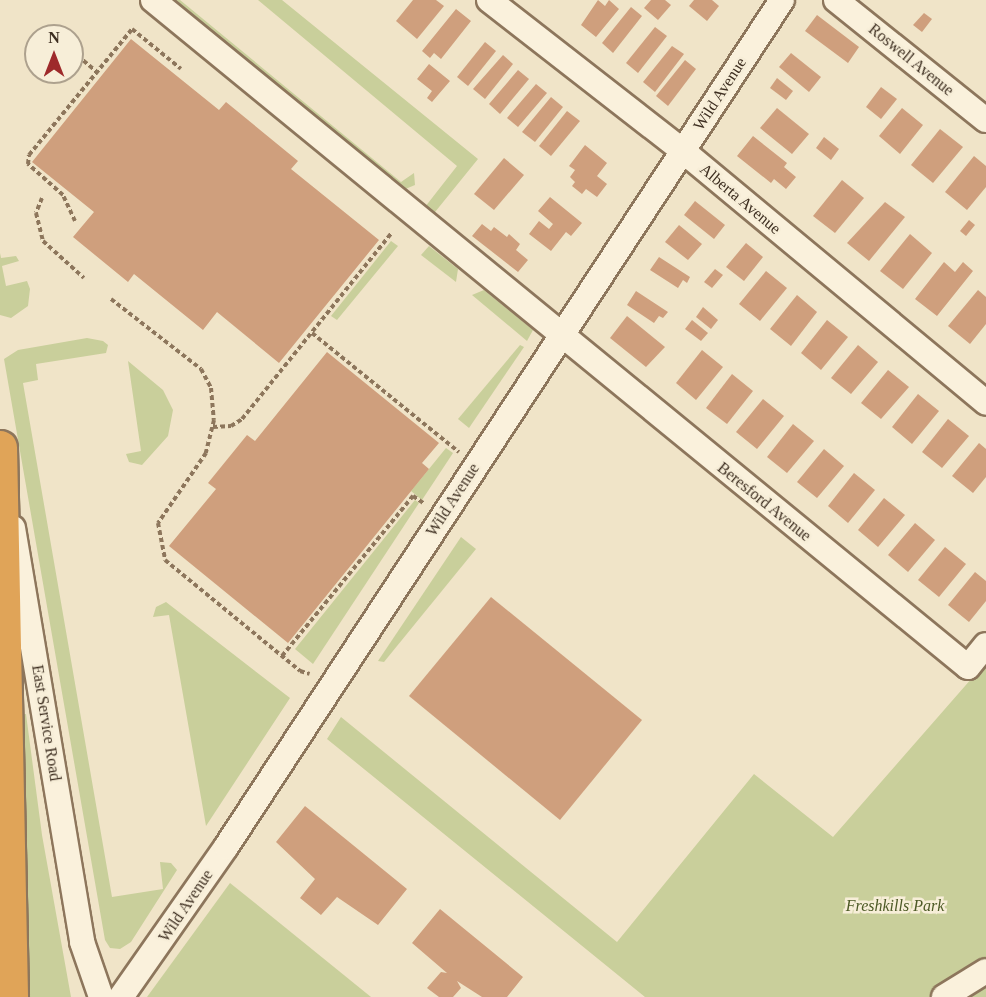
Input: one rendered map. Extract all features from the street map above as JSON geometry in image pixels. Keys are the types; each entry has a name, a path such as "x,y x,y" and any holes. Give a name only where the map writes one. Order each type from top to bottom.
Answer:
{"highway":[{"path":"0,447 11,997"}],"street":[{"name":"Beresford Avenue","path":"153,0 560,337 968,667 986,645"},
{"name":"Alberta Avenue","path":"489,0 683,151 986,403"},
{"name":"Wild Avenue","path":"118,996 221,854 782,0"},
{"name":"Roswell Avenue","path":"836,0 986,120"},
{"name":"East Service Road","path":"0,447 82,942 118,996"},
{"path":"944,997 986,971"}],"path":[{"path":"75,221 63,195 27,161 132,29 181,69"},
{"path":"84,61 97,72"},
{"path":"42,198 36,213 44,241 84,278"},
{"path":"213,427 237,423 391,234"},
{"path":"111,298 201,369 211,388 213,427 198,468 161,514 158,531 162,553 168,563 282,656 310,674"},
{"path":"312,333 459,452"},
{"path":"282,656 413,496 425,504"}],"green space":[{"path":"168,0 180,0 401,182 414,173 415,185 403,190"},
{"path":"258,0 282,0 478,159 431,217 425,207 457,166"},
{"path":"391,241 398,246 337,320 331,316"},
{"path":"429,246 458,269 456,282 421,255"},
{"path":"0,253 1,258 16,256 19,261 2,266 6,286 27,281 30,289 28,306 11,318 0,315"},
{"path":"484,290 533,330 527,341 472,295"},
{"path":"87,338 103,341 108,345 106,353 36,364 38,380 23,383 112,897 163,889 160,862 171,863 177,870 131,942 120,949 110,948 105,940 4,359 18,350"},
{"path":"520,345 524,347 469,428 458,419"},
{"path":"128,361 163,390 173,410 168,436 142,465 129,462 126,454 141,451"},
{"path":"446,448 453,453 422,500 411,491"},
{"path":"415,500 419,503 313,664 295,649"},
{"path":"461,537 476,549 384,662 378,661"},
{"path":"166,602 290,698 206,826 169,615 153,617 156,607"},
{"name":"Freshkills Park","path":"986,662 986,997 645,997 327,739 341,717 617,942 754,774 833,837"},
{"path":"26,714 42,835 71,997 28,997 19,715"},
{"path":"230,883 255,903 371,997 147,997"}],"building":[{"path":"413,0 436,0 444,6 417,39 396,21"},
{"path":"598,0 605,6 609,0 619,9 596,37 581,25"},
{"path":"651,0 665,0 671,5 658,20 644,8"},
{"path":"694,0 712,0 719,6 707,21 689,6"},
{"path":"631,7 642,16 613,53 602,43"},
{"path":"456,9 471,21 441,59 434,53 430,58 422,51"},
{"path":"924,13 932,19 922,32 913,25"},
{"path":"817,15 859,47 848,63 805,31"},
{"path":"655,27 667,36 638,73 626,63"},
{"path":"131,39 219,110 226,102 298,161 291,169 379,240 279,363 217,312 203,330 134,274 128,282 73,237 94,212 32,162"},
{"path":"485,42 496,51 468,86 457,77"},
{"path":"672,46 684,54 655,92 643,82"},
{"path":"791,53 821,77 809,92 779,67"},
{"path":"503,55 513,64 485,99 473,89"},
{"path":"685,60 696,69 668,106 656,96"},
{"path":"429,64 450,81 432,102 427,98 432,91 417,79"},
{"path":"518,70 529,79 500,114 489,104"},
{"path":"777,78 793,91 786,100 770,88"},
{"path":"536,84 547,93 518,127 507,118"},
{"path":"881,87 897,99 881,119 866,107"},
{"path":"551,97 563,107 535,142 522,132"},
{"path":"777,108 809,134 792,154 760,128"},
{"path":"902,108 923,125 900,154 879,136"},
{"path":"567,111 580,121 551,156 539,146"},
{"path":"940,129 963,147 933,183 911,165"},
{"path":"753,136 787,163 784,167 796,177 786,189 774,179 771,183 737,156"},
{"path":"824,137 839,149 831,160 816,148"},
{"path":"585,145 607,163 597,176 607,184 597,197 586,189 582,194 572,186 575,182 570,177 575,170 569,166"},
{"path":"974,156 986,166 986,187 967,210 945,192"},
{"path":"504,158 524,175 494,210 474,194"},
{"path":"842,180 864,198 835,233 813,216"},
{"path":"550,197 582,223 571,236 566,232 551,251 529,234 539,221 549,229 553,224 538,211"},
{"path":"695,201 725,225 714,239 684,215"},
{"path":"885,202 905,217 869,261 847,243"},
{"path":"969,220 975,225 966,236 960,231"},
{"path":"482,224 491,231 494,227 507,237 509,234 520,244 516,250 528,260 518,272 472,236"},
{"path":"679,225 702,244 688,260 665,242"},
{"path":"910,234 932,253 903,289 880,271"},
{"path":"746,243 763,257 744,281 726,267"},
{"path":"659,257 690,277 687,283 683,280 678,288 650,270"},
{"path":"944,262 955,272 963,262 973,271 937,316 915,299"},
{"path":"715,269 723,275 712,288 704,282"},
{"path":"766,271 787,288 760,321 739,304"},
{"path":"978,290 986,297 986,324 970,344 948,326"},
{"path":"636,291 668,312 663,318 659,316 654,323 627,305"},
{"path":"797,295 817,312 791,346 770,329"},
{"path":"703,307 718,320 711,329 696,317"},
{"path":"627,316 665,347 646,367 610,338"},
{"path":"692,320 708,333 701,341 685,329"},
{"path":"827,320 848,337 821,370 801,353"},
{"path":"858,345 878,362 851,394 831,378"},
{"path":"702,350 723,367 696,400 676,383"},
{"path":"327,352 439,443 422,463 429,469 288,643 169,546 216,489 208,483 247,435 255,441"},
{"path":"888,370 909,387 881,419 861,403"},
{"path":"732,374 753,391 727,424 706,408"},
{"path":"918,394 939,411 912,444 892,427"},
{"path":"763,399 784,416 757,449 736,432"},
{"path":"948,419 969,436 942,468 922,452"},
{"path":"793,424 814,441 787,473 767,457"},
{"path":"979,443 986,449 986,477 973,493 952,476"},
{"path":"824,449 844,466 817,498 797,482"},
{"path":"854,473 875,490 848,523 828,506"},
{"path":"884,498 905,515 878,547 858,530"},
{"path":"915,523 935,540 908,572 888,555"},
{"path":"945,547 966,564 939,597 918,580"},
{"path":"975,572 986,581 986,601 969,622 948,605"},
{"path":"491,597 642,720 560,820 409,696"},
{"path":"305,806 407,889 378,925 337,897 321,915 300,898 315,879 276,842"},
{"path":"440,909 523,977 507,997 482,997 457,981 461,988 453,997 439,997 427,988 441,972 447,973 412,943"}]}
